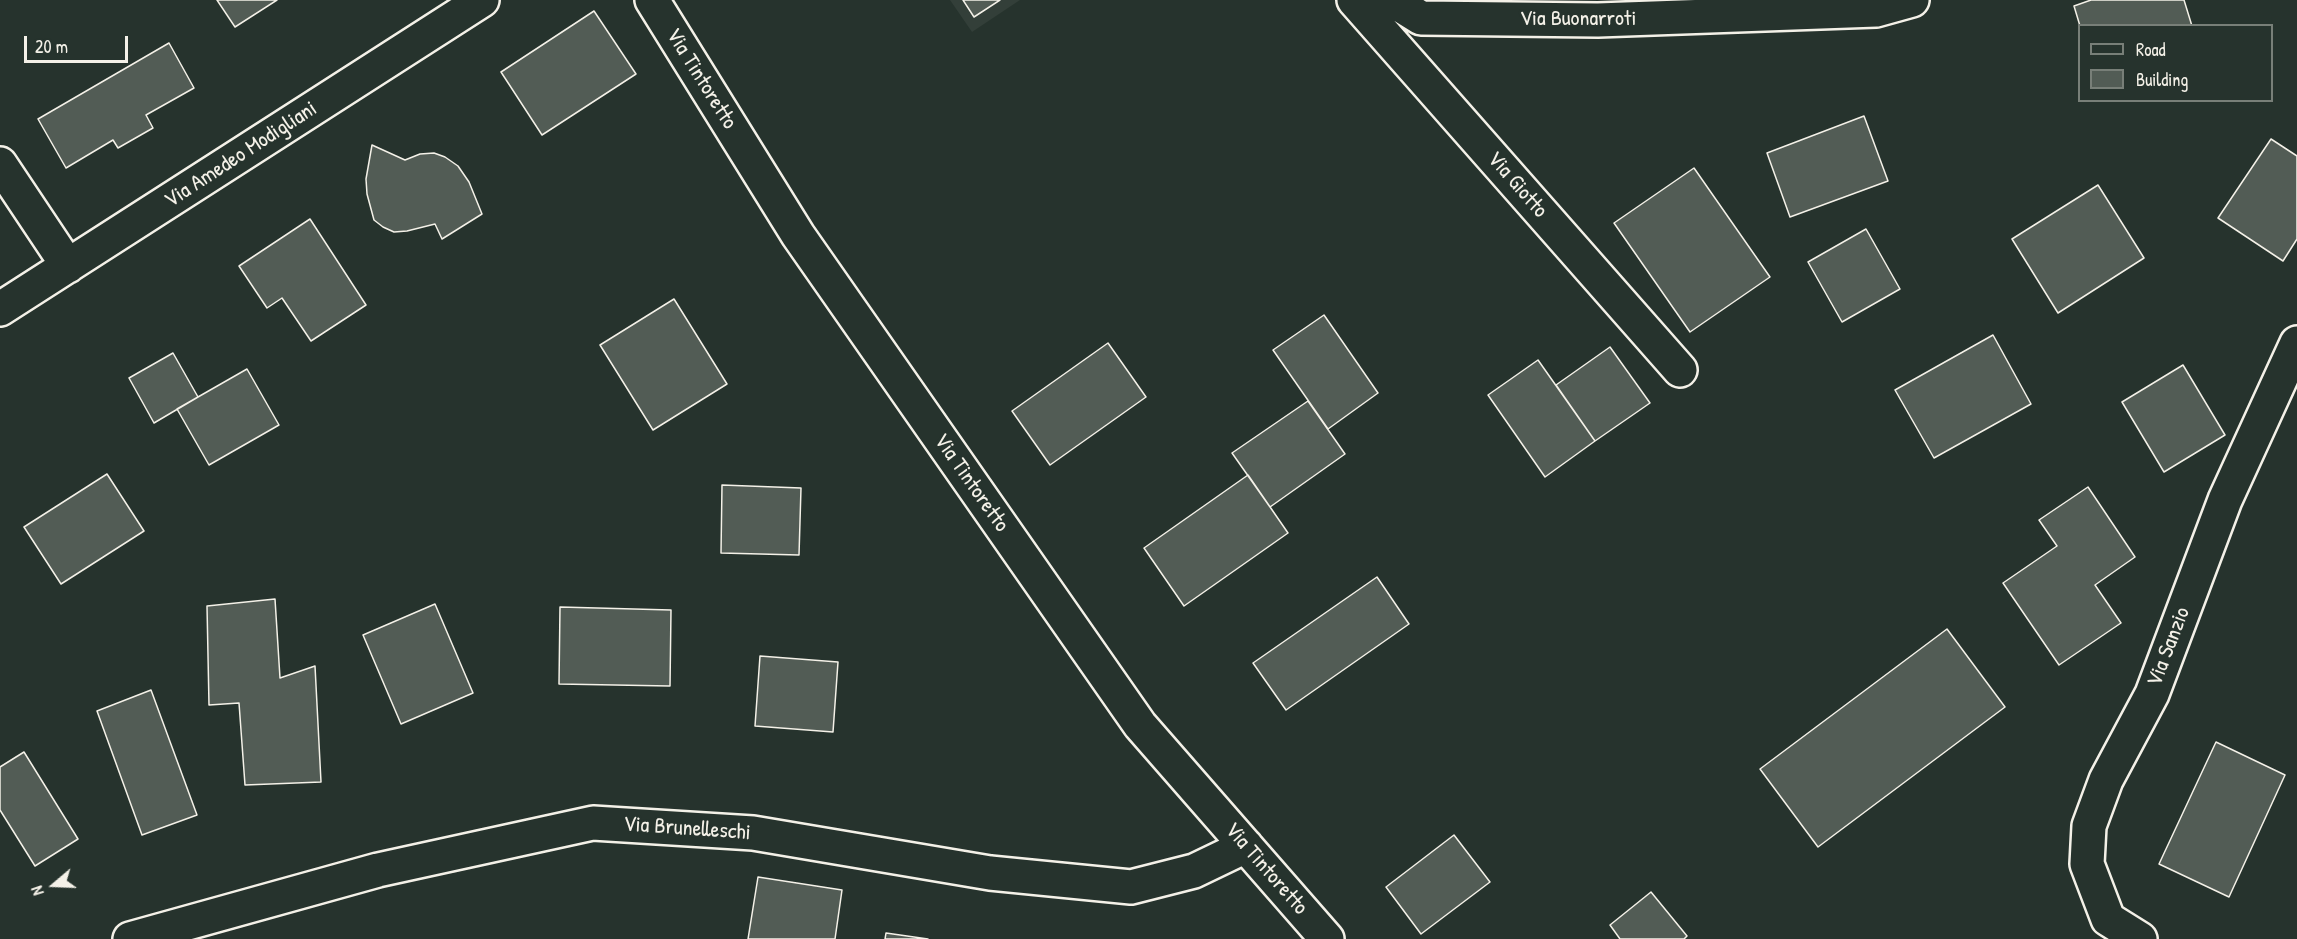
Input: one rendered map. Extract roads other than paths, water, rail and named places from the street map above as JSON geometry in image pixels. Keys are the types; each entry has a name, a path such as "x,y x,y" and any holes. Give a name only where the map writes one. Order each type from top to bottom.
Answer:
{"street":[{"name":"Via Amedeo Modigliani","path":"0,309 482,0"},
{"name":"Via Tintoretto","path":"652,0 798,235 1133,715 1327,939"},
{"name":"Via Giotto","path":"1354,0 1680,370"},
{"name":"Via Buonarroti","path":"1392,0 1421,18 1598,20 1876,10 1912,0"},
{"path":"0,164 68,266"},
{"name":"Via Sanzio","path":"2140,939 2108,919 2087,864 2089,826 2106,780 2152,694 2225,500 2297,343"},
{"name":"Via Brunelleschi","path":"130,939 378,870 593,823 753,833 990,873 1131,887 1194,871 1246,846"}]}
